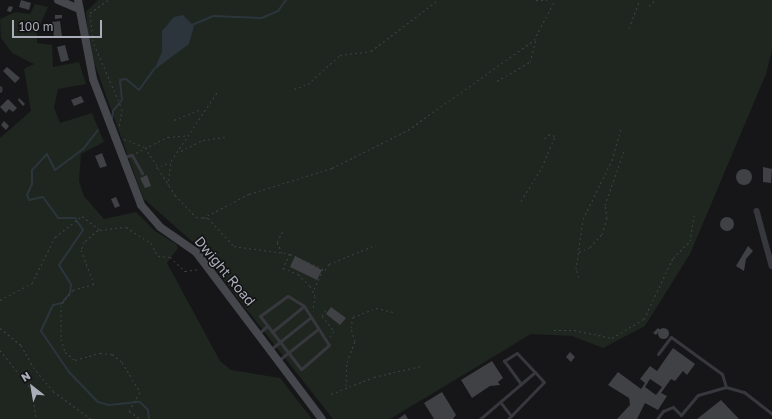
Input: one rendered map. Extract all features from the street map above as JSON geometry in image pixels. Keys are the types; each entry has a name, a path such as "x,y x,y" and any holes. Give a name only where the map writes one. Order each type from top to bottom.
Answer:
{"main road":[{"path":"58,0 80,9"},
{"name":"Dwight Road","path":"78,0 93,79 121,158 149,216 192,248 271,349 322,419"}],"street":[{"path":"757,210 772,266"}],"lane":[{"path":"121,158 134,156 142,173"},
{"path":"292,296 304,306 326,340 328,348 301,369 260,316 282,298 292,296"},
{"path":"272,332 304,306"},
{"path":"271,349 311,317"},
{"path":"258,333 267,326"},
{"path":"279,360 318,329"},
{"path":"658,354 671,337 722,374 726,387"},
{"path":"501,403 509,418 544,382 516,353 504,361 521,384"},
{"path":"480,419 501,403 535,372"},
{"path":"657,419 663,411 673,407 681,414 698,395 726,387 744,392 772,414"}],"path":[{"path":"108,0 92,8 90,18 95,46 111,78 116,99 121,106 120,130"},
{"path":"294,89 308,84 340,55 371,51 438,0"},
{"path":"536,0 547,0"},
{"path":"496,81 530,62 536,38 555,0"},
{"path":"629,28 640,0"},
{"path":"649,6 656,0"},
{"path":"202,218 233,201 318,174 402,134 536,38"},
{"path":"156,168 171,161 180,151 203,108 218,91"},
{"path":"174,120 203,108"},
{"path":"579,277 576,272 584,216 612,160 622,126"},
{"path":"521,201 542,167 554,136 550,134 544,139"},
{"path":"121,136 133,145 146,147"},
{"path":"134,156 146,147 170,136 189,136"},
{"path":"180,151 207,139 225,137"},
{"path":"146,147 156,168 168,185 195,216 208,218 234,246 290,254 324,271"},
{"path":"579,252 590,247 602,234 607,218 606,205 625,148"},
{"path":"168,185 171,161"},
{"path":"554,330 574,330 612,338 644,319 673,258 690,241 694,215"},
{"path":"0,300 32,283 56,237 78,218 85,216 98,230"},
{"path":"141,419 129,411 140,392 122,362 112,354 100,353 75,360 65,352 61,339 60,305 73,290 94,284 83,263 82,246 98,230 126,227 151,243 158,256 170,257 185,271 208,267"},
{"path":"282,254 277,242 284,229"},
{"path":"311,317 313,291 328,264 375,245"},
{"path":"290,254 283,268 302,277 313,291"},
{"path":"346,386 347,362 355,343 351,328 353,317 376,308 394,312"},
{"path":"326,310 322,316 334,331 326,340"},
{"path":"0,328 22,346 33,367 56,394 91,419"},
{"path":"0,350 32,390 36,419"},
{"path":"331,394 346,386 421,366"}],"shaded area":[{"path":"98,0 772,0 772,51 766,74 690,254 645,326 603,348 572,336 531,334 390,419 333,419 196,245 143,198 90,51 86,12"},
{"path":"35,4 48,7 37,32 37,43 52,45 53,67 79,62 86,84 58,89 54,107 60,123 92,113 104,142 81,154 79,181 84,196 104,219 136,212 155,231 176,244 178,248 167,263 220,361 231,370 280,378 312,419 0,419 0,138 31,111 24,69 34,64 12,53 1,38 0,19 16,12 30,14"},
{"path":"183,15 194,26 189,44 154,70 162,52 162,31 174,17"}],"building":[{"path":"21,0 31,3 29,10 19,7"},
{"path":"9,6 13,7 11,12 7,11"},
{"path":"55,15 62,15 62,18 55,19"},
{"path":"60,21 62,36 54,37 52,22"},
{"path":"65,45 69,60 61,62 57,47"},
{"path":"7,67 20,78 15,83 3,71"},
{"path":"81,96 84,102 74,106 71,100"},
{"path":"19,98 25,104 23,106 18,100"},
{"path":"8,99 17,108 13,112 9,109 6,113 0,107"},
{"path":"4,121 9,126 6,130 1,125"},
{"path":"102,153 107,166 100,168 95,156"},
{"path":"763,167 772,169 771,183 763,182"},
{"path":"741,169 747,169 752,174 750,183 747,185 741,185 736,180 736,174"},
{"path":"147,175 151,186 145,188 140,178"},
{"path":"116,197 120,206 115,208 111,199"},
{"path":"727,217 732,219 734,224 732,229 727,231 722,229 720,224 722,219"},
{"path":"748,246 753,251 746,259 744,271 736,266"},
{"path":"295,256 322,270 317,280 290,267"},
{"path":"331,307 346,318 340,325 326,314"},
{"path":"658,328 660,330 656,335 653,333"},
{"path":"661,328 665,328 667,329 667,337 661,338 658,335 658,331"},
{"path":"673,348 695,364 687,375 683,371 675,381 671,379 661,393 667,396 658,410 645,403 637,419 617,419 630,405 629,398 608,385 618,372 641,389 645,383 640,379 650,366 657,371","holes":["650,379 662,387 656,395 645,387"]},
{"path":"570,352 575,357 571,362 566,357"},
{"path":"492,361 503,378 498,382 500,385 490,386 472,398 461,380"},
{"path":"442,392 456,415 453,419 434,419 424,403"},
{"path":"721,400 739,419 697,419"},
{"path":"405,414 408,419 398,419"}],"waterway":[{"path":"192,25 213,16 262,18 278,11 286,0"},
{"path":"112,119 113,111 122,100 120,80 126,79 139,90 155,68"},
{"path":"98,130 83,149 55,170 47,154 32,170 32,184 27,195 29,200 43,197 58,218 75,218 83,230 59,265 71,284 70,293 62,303 53,305 41,331 69,372 98,402 109,405 140,402 148,410 149,419"}]}
